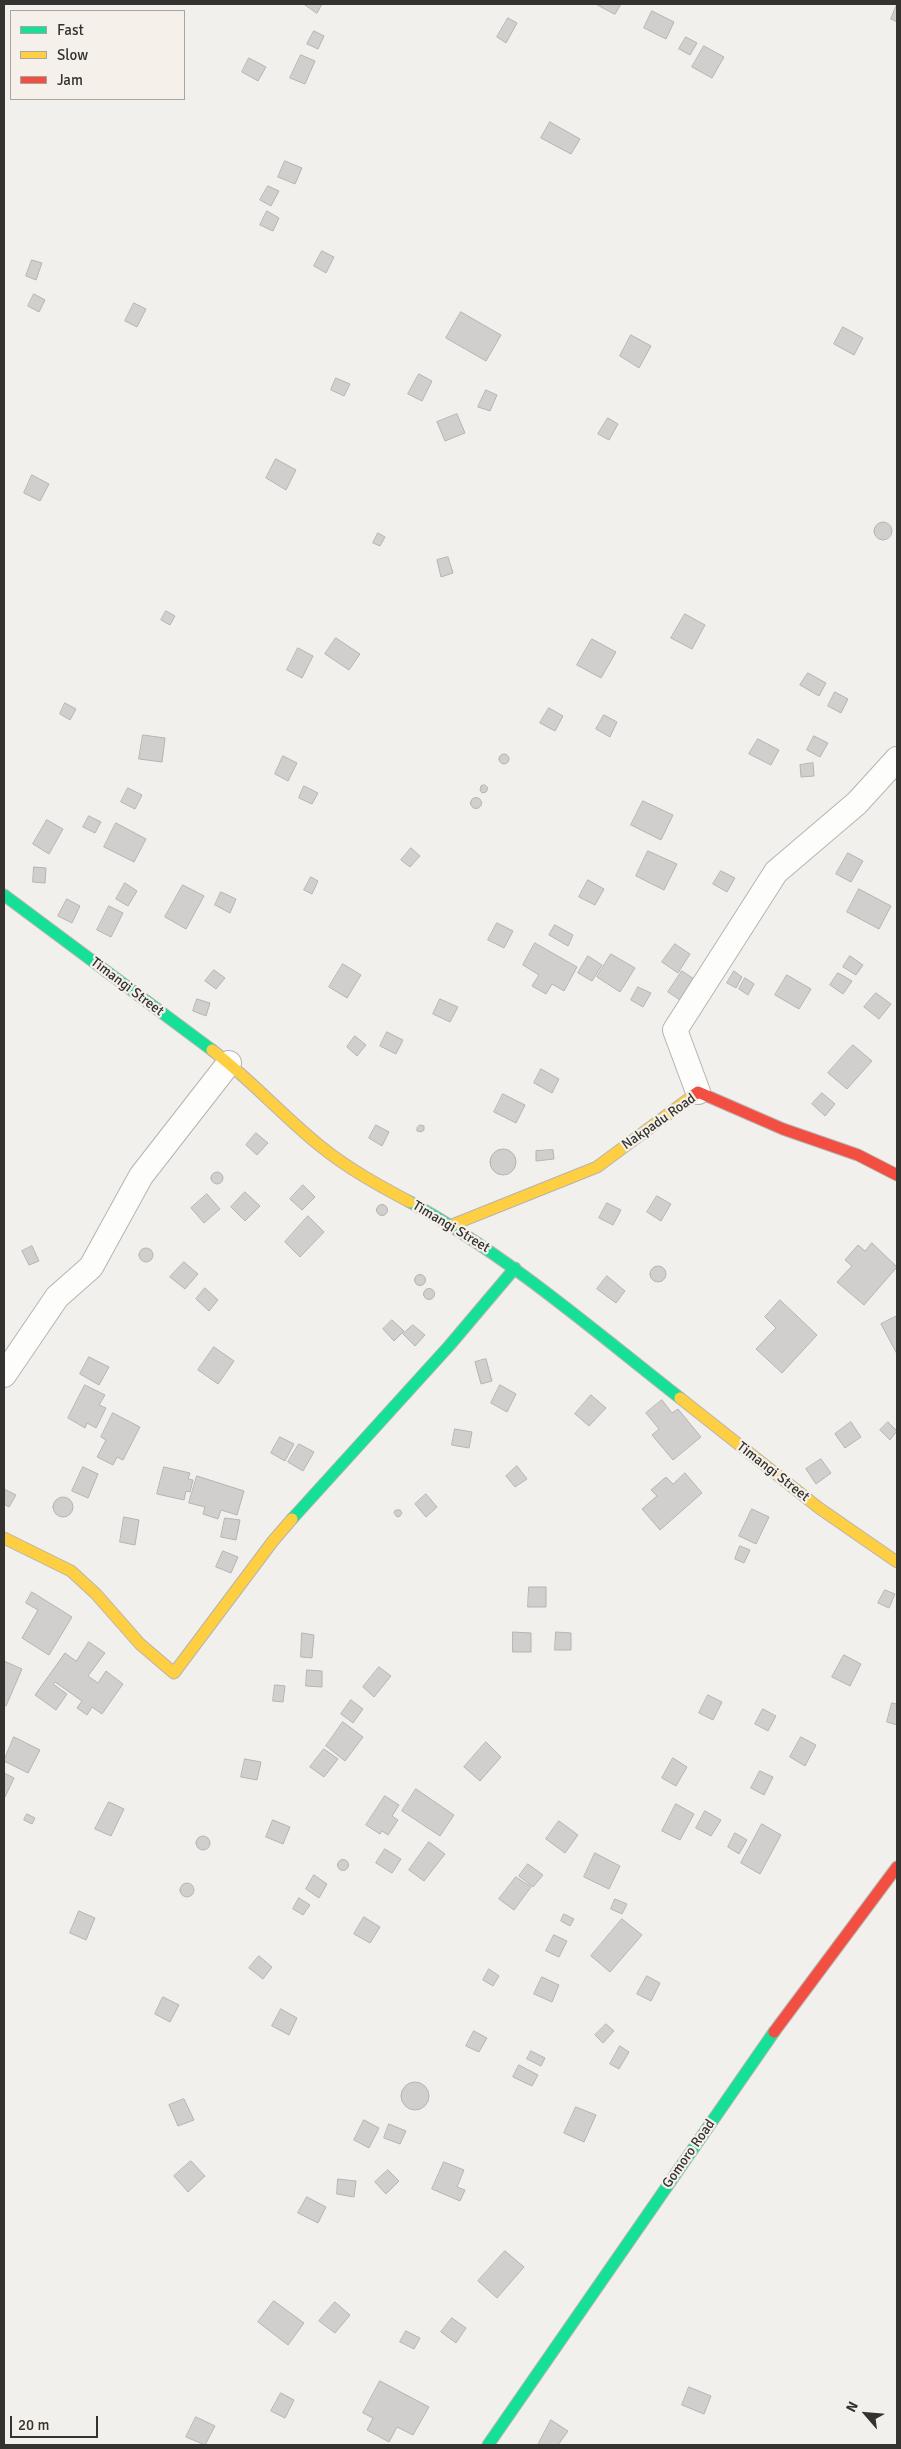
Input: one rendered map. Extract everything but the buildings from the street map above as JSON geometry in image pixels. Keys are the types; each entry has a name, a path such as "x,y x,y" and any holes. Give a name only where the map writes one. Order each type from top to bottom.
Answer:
{"street":[{"path":"698,1092 675,1030 776,872 857,803 897,759"},
{"name":"Timangi Street","path":"4,895 229,1063 319,1145 350,1169 452,1225 515,1268 819,1508 897,1562"},
{"path":"4,1375 57,1297 91,1267 141,1176 229,1063"},
{"name":"Nakpadu Road","path":"452,1225 597,1166 698,1092 782,1130 858,1155 897,1174"},
{"path":"4,1538 71,1571 96,1594 140,1644 174,1673 273,1541 450,1346 515,1268"},
{"name":"Gomoro Road","path":"488,2445 615,2259 837,1945 897,1868"}],"traffic: fast":[{"path":"4,895 212,1050"},
{"path":"410,1202 481,1246 549,1294 680,1398"},
{"path":"292,1519 449,1346 515,1268"},
{"path":"488,2445 774,2032"}],"traffic: slow":[{"path":"212,1050 330,1153 363,1176 410,1202"},
{"path":"452,1225 597,1167 694,1095"},
{"path":"680,1398 819,1508 897,1562"},
{"path":"4,1538 71,1571 96,1594 140,1644 174,1673 273,1541 292,1519"}],"traffic: jam":[{"path":"694,1095 698,1092 783,1129 858,1155 897,1175"},
{"path":"774,2032 897,1867"}]}
